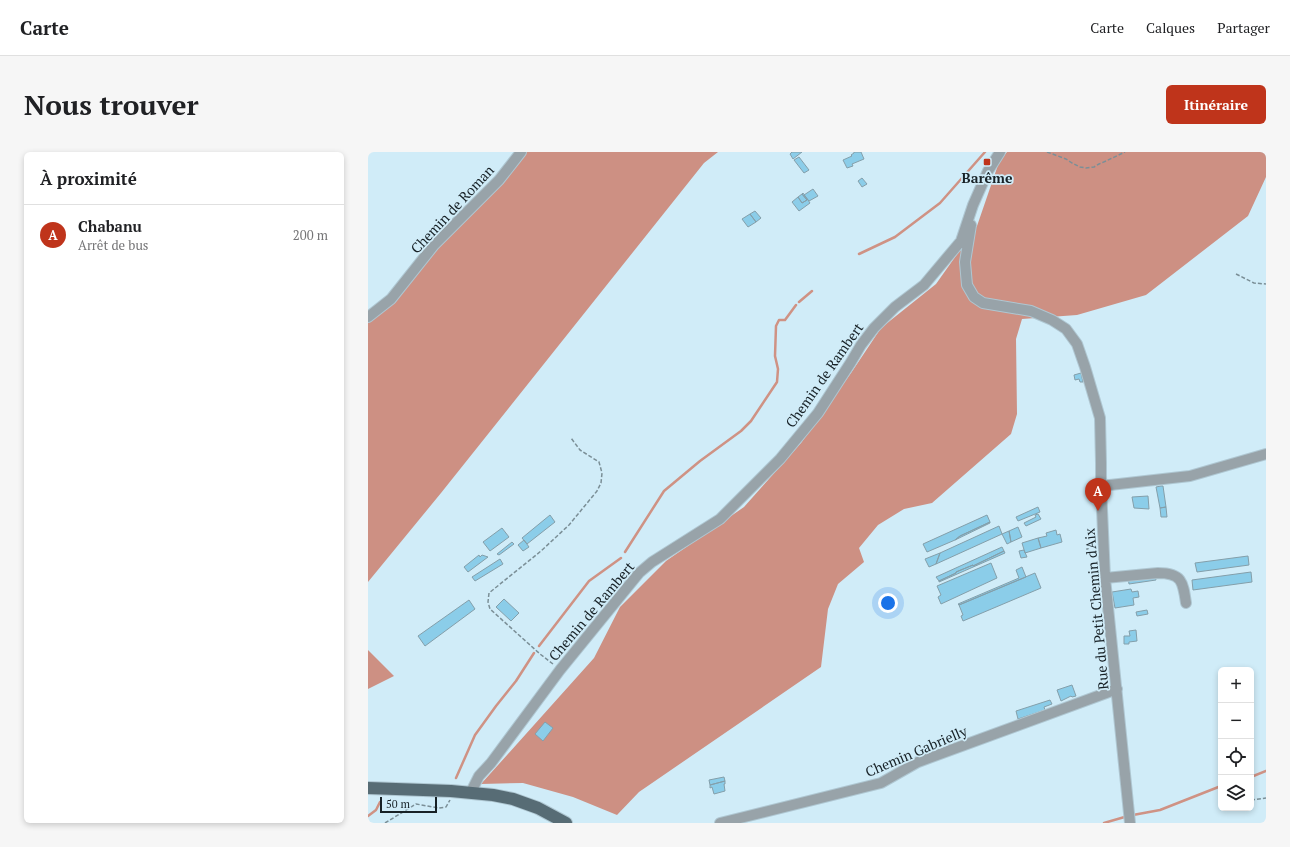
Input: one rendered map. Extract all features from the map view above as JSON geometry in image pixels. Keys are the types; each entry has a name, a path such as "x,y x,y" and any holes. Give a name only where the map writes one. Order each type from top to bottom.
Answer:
{"main road":[{"path":"368,788 471,792 493,795 513,799 538,808 566,823"}],"street":[{"name":"Chemin de Roman","path":"368,317 391,299 434,245 499,180 521,152"},
{"name":"Chemin de Rambert","path":"471,792 479,776 491,763 560,670 639,573 652,562 720,519 780,459 818,413 861,345 874,328 895,307 924,286 961,241 973,205 988,171 1000,152"},
{"name":"Rue du Petit Chemin d'Aix","path":"973,205 965,262 967,286 974,297 983,303 1031,311 1052,320 1066,329 1077,344 1086,367 1100,418 1105,578 1130,822"},
{"path":"1101,486 1190,476 1266,454"},
{"path":"1105,578 1167,573 1173,575 1184,586 1186,603"},
{"name":"Chemin Gabrielly","path":"720,823 881,783 918,762 1117,689"}],"path":[{"path":"1047,152 1066,159 1072,164 1086,168 1094,167 1125,152"},
{"path":"1236,274 1254,282 1266,284"},
{"path":"560,670 490,609 488,602 489,593 541,551 569,525 597,491 601,483 602,473 599,462 580,450 571,438"},
{"path":"385,823 416,804 439,808 446,807 449,803 451,791"},
{"path":"1254,800 1266,798"}],"shaded area":[{"path":"521,152 718,152 704,163 441,493 368,582 368,317"},
{"path":"1007,152 1266,152 1266,177 1248,216 1146,295 1077,315 1022,319 1016,339 1017,414 1011,434 932,503 904,509 878,525 859,548 864,562 838,584 828,609 821,667 639,792 617,815 573,797 523,783 481,784 594,658 620,607 666,561 744,507 801,443 881,328 936,284 977,226 999,162"},
{"path":"368,650 394,676 368,689"}],"building":[{"path":"792,152 802,152 793,159 790,154"},
{"path":"854,152 861,152 864,159 847,168 843,160 852,156 851,155"},
{"path":"799,157 809,170 804,173 794,160"},
{"path":"862,178 867,184 862,187 858,181"},
{"path":"813,189 818,196 809,201 804,195"},
{"path":"803,193 810,203 799,211 792,202 798,197 802,203 807,200 802,194"},
{"path":"802,194 807,200 802,203 798,197"},
{"path":"755,211 761,218 756,222 750,214"},
{"path":"750,214 756,222 748,227 742,219"},
{"path":"1081,373 1083,382 1080,382 1079,379 1075,380 1074,375"},
{"path":"1163,486 1166,507 1160,508 1156,487"},
{"path":"1148,496 1149,509 1134,508 1132,497"},
{"path":"1038,507 1040,512 1018,521 1016,517"},
{"path":"1166,507 1167,517 1161,517 1160,508"},
{"path":"1038,514 1041,519 1026,526 1024,523 1036,517 1035,515"},
{"path":"550,515 555,522 527,544 522,538"},
{"path":"987,515 990,522 960,536 955,540 927,552 923,544"},
{"path":"990,523 955,540 960,536"},
{"path":"999,526 1002,534 936,564 940,553"},
{"path":"1018,527 1022,537 1011,542 1009,531"},
{"path":"502,528 509,537 490,551 483,542"},
{"path":"1056,530 1057,535 1060,534 1062,542 1041,548 1038,538 1047,536 1046,533"},
{"path":"1009,531 1011,542 1007,544 1002,534"},
{"path":"1038,538 1041,548 1025,553 1022,543"},
{"path":"524,540 529,547 523,551 518,545"},
{"path":"512,542 514,544 499,555 497,554"},
{"path":"1002,547 1004,551 973,566 956,572 939,581 936,577"},
{"path":"1024,550 1027,557 1021,558 1019,551"},
{"path":"1004,551 1005,553 939,582 956,572 973,566"},
{"path":"940,553 936,564 929,567 925,559"},
{"path":"479,555 480,557 482,555 488,557 468,572 464,567"},
{"path":"1248,556 1249,565 1197,572 1195,563"},
{"path":"500,559 503,564 475,581 472,577"},
{"path":"991,563 997,578 941,604 938,597 941,595 937,586"},
{"path":"1022,567 1026,577 959,605 958,604 1019,578 1016,570"},
{"path":"1251,572 1252,582 1193,590 1192,580"},
{"path":"1035,573 1041,588 963,621 961,616 963,615 959,605"},
{"path":"1155,574 1156,580 1129,584 1128,577"},
{"path":"1131,589 1132,592 1138,591 1139,597 1133,598 1134,605 1115,608 1112,592"},
{"path":"504,599 519,613 511,621 496,607"},
{"path":"469,600 475,609 425,646 418,636"},
{"path":"1147,610 1148,614 1137,616 1136,612"},
{"path":"1136,630 1137,641 1124,644 1124,636 1130,636 1129,631"},
{"path":"1072,685 1076,696 1071,696 1061,701 1057,690"},
{"path":"1050,700 1052,704 1044,707 1045,710 1018,719 1016,711"},
{"path":"545,722 553,728 543,741 535,734"},
{"path":"724,777 725,781 710,785 709,780"},
{"path":"725,781 725,791 714,794 712,787 710,788 710,785"}],"waterway":[{"path":"859,254 895,237 940,203 985,152"},
{"path":"799,302 812,291"},
{"path":"625,552 664,491 700,461 741,431 751,421 777,382 778,369 775,356 776,326 779,320 785,320 796,305"},
{"path":"539,646 589,581 621,558"},
{"path":"456,778 475,735 516,681 534,653"},
{"path":"1254,776 1266,771"},
{"path":"1133,815 1160,810 1218,787"},
{"path":"368,816 376,810 380,802"},
{"path":"1104,823 1128,816"}],"place":[{"name":"Barême","path":"987,162"},
{"name":"Chabanu","path":"1098,511"}]}
